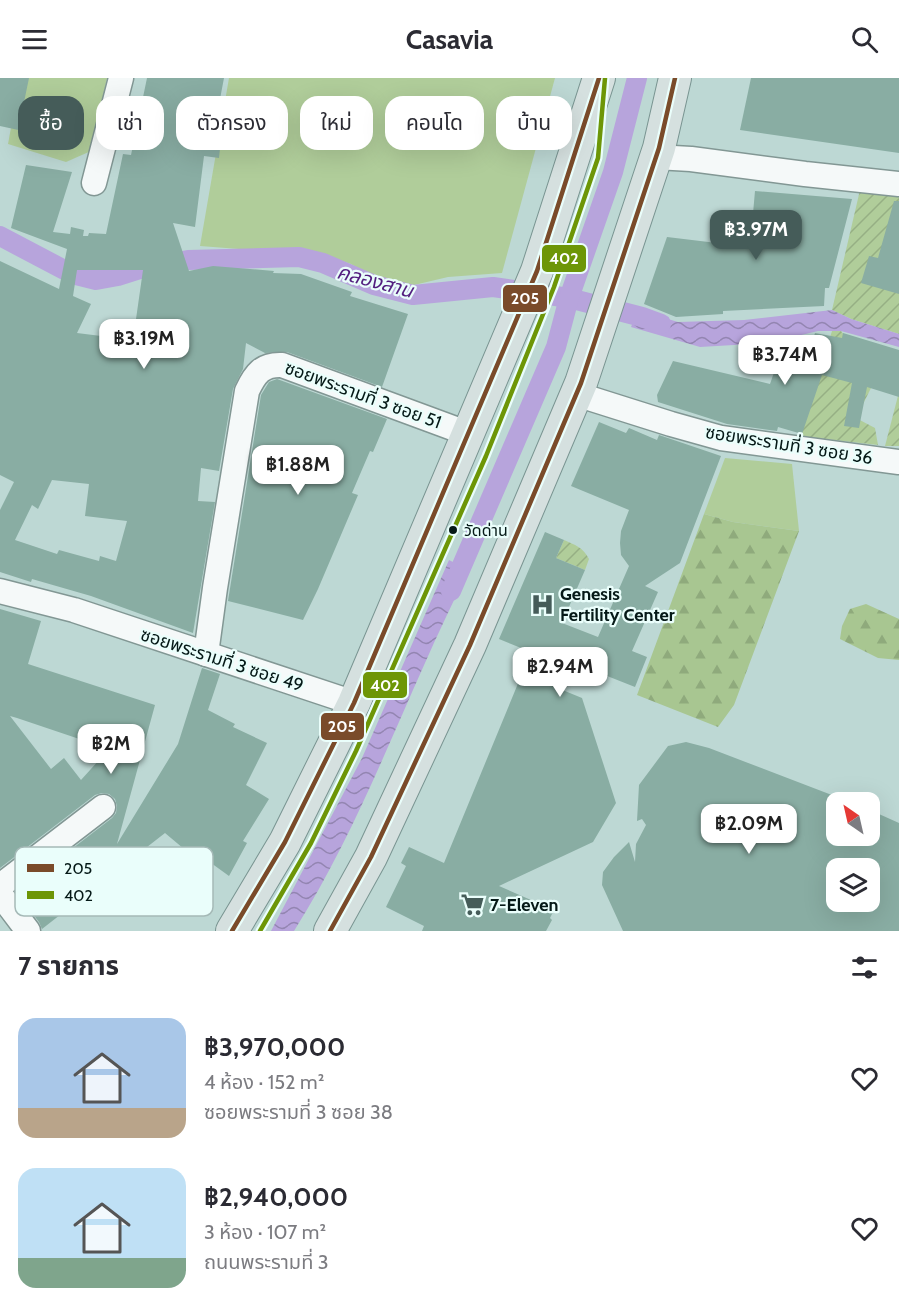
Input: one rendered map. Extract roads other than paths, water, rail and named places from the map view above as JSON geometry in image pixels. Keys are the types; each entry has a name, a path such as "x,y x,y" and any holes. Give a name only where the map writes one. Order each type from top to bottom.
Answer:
{"main road":[{"path":"232,931 285,842 354,704 537,271 599,78"},
{"path":"330,931 371,857 470,645 576,394 656,157 675,78"}],"street":[{"path":"94,183 121,78"},
{"path":"656,157 692,159 899,184"},
{"name":"ซอยพระรามที่ 3 ซอย 51","path":"206,654 247,391 253,378 262,368 282,364 469,434"},
{"name":"ซอยพระรามที่ 3 ซอย 36","path":"576,394 721,438 899,462"},
{"name":"ซอยพระรามที่ 3 ซอย 49","path":"0,578 75,598 84,604 90,616"},
{"name":"ซอยพระรามที่ 3 ซอย 49","path":"0,591 90,616 354,704"},
{"path":"51,847 103,807"},
{"path":"0,886 15,874"},
{"path":"0,894 15,914"},
{"path":"17,916 28,931"}],"water":[{"path":"638,310 678,322 744,320 832,310 851,319 899,334 899,347 841,331 818,331 768,343 700,347 631,327"},
{"path":"449,560 469,570 365,798 320,888 294,931 271,931 362,758"}],"waterway":[{"path":"451,591 556,347 569,298 613,172 637,78"},
{"name":"คลองสาน","path":"0,236 72,274 96,280 188,260 299,257 323,263 374,285 413,295 493,287 569,298 661,324"}],"place":[{"name":"วัดด่าน","path":"453,530"},
{"name":"Genesis Fertility Center","path":"542,604"},
{"name":"7-Eleven","path":"472,905"}]}
